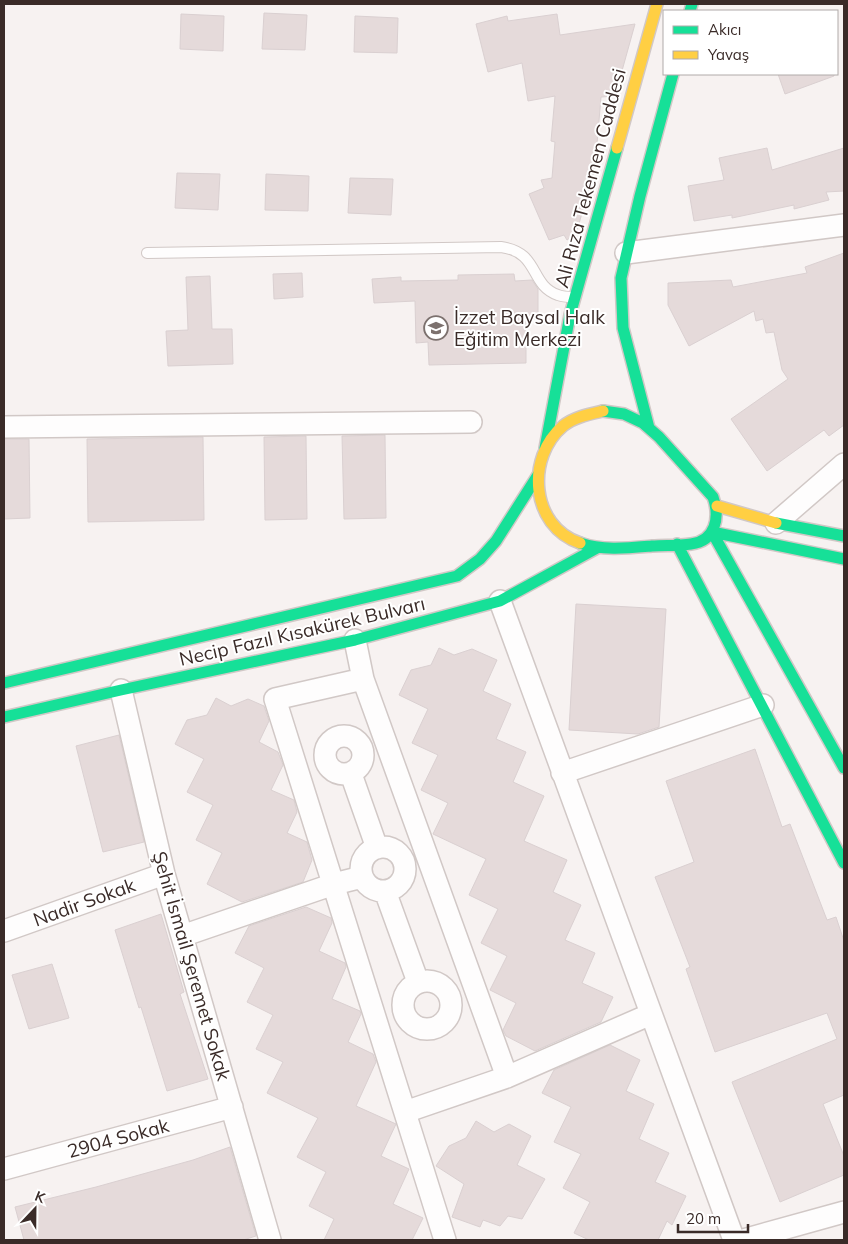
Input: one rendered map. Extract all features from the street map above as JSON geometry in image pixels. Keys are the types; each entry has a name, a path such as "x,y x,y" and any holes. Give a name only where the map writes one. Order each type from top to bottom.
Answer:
{"main road":[{"name":"Ali Rıza Tekemen Caddesi","path":"544,450 570,315 657,4"},
{"path":"649,428 623,328 620,302 621,278 673,75"},
{"path":"603,411 624,414 649,428 713,497 717,506 718,516 712,532 702,541 692,544 597,548 574,541 555,527 542,507 537,484 540,460 548,441 563,426 582,415 603,411"},
{"name":"Necip Fazıl Kısakürek Bulvarı","path":"4,683 457,576 480,559 496,541 538,475"},
{"path":"717,506 776,523 844,536"},
{"path":"712,532 844,559"},
{"path":"712,532 844,768"},
{"path":"677,544 844,863"},
{"name":"Necip Fazıl Kısakürek Bulvarı","path":"4,717 355,640 500,601 597,548"}],"street":[{"path":"626,253 844,225"},
{"path":"4,426 472,422"},
{"path":"776,523 844,464"},
{"path":"500,601 734,1240"},
{"path":"355,640 364,679 507,1077"},
{"path":"364,679 275,699 445,1240"},
{"name":"Şehit İsmail Şeremet Sokak","path":"121,690 164,874 270,1240"},
{"path":"562,773 762,705"},
{"path":"339,736 346,736 358,741 362,746 364,760 361,766 351,774 339,774 329,768 326,762 325,756 328,744 339,736"},
{"path":"364,753 388,747"},
{"path":"299,774 326,762"},
{"path":"351,774 377,848"},
{"path":"377,848 384,848 397,853 402,859 404,866 402,879 392,889 385,891 371,888 362,877 362,863 370,851 377,848"},
{"path":"404,866 428,858"},
{"name":"Nadir Sokak","path":"4,931 164,874"},
{"path":"182,936 334,884 362,877"},
{"path":"385,891 418,982"},
{"path":"433,981 445,989 449,996 450,1010 447,1018 434,1028 425,1029 417,1027 405,1015 403,999 406,991 418,982 433,981"},
{"path":"449,996 473,983"},
{"path":"372,1008 403,1007"},
{"path":"405,1112 507,1077 651,1014"},
{"name":"2904 Sokak","path":"4,1169 232,1107"},
{"path":"743,1240 844,1212"}],"lane":[{"path":"147,253 501,247 517,250 526,256 542,284 553,293 559,296 575,298"}],"building":[{"path":"264,13 307,15 305,50 262,49"},
{"path":"181,14 224,16 223,51 180,49"},
{"path":"557,14 560,35 635,24 615,96 601,97 595,168 576,234 567,240 564,235 549,240 529,194 544,188 541,180 552,178 555,142 551,141 555,96 528,101 522,63 488,72 476,24 507,16 508,21"},
{"path":"355,16 398,18 397,53 354,52"},
{"path":"778,75 834,75 834,76 785,94"},
{"path":"767,148 772,170 844,148 844,191 826,192 829,200 794,209 794,205 732,218 732,215 694,221 688,186 724,180 719,158"},
{"path":"177,173 220,174 218,210 175,208"},
{"path":"266,174 309,176 308,211 265,210"},
{"path":"350,178 393,179 391,215 348,213"},
{"path":"844,253 844,425 829,436 824,430 767,471 731,419 788,379 782,370 774,332 766,333 763,319 756,321 754,311 689,346 668,305 668,283 731,280 733,287 807,273 805,267"},
{"path":"302,273 303,297 274,299 273,274"},
{"path":"514,274 515,281 532,280 538,289 538,319 526,319 526,363 429,365 428,342 416,343 415,301 374,303 372,279 401,277 401,281 458,280 458,275"},
{"path":"210,276 212,329 232,329 233,364 168,366 166,331 188,330 186,277"},
{"path":"385,435 386,518 344,519 342,436"},
{"path":"306,436 307,519 265,520 264,437"},
{"path":"203,437 204,520 88,522 87,439"},
{"path":"4,439 29,439 30,518 4,519"},
{"path":"576,604 666,609 659,727 638,734 569,730"},
{"path":"439,648 454,655 472,649 497,660 483,691 511,704 496,739 526,752 513,782 544,796 524,841 567,860 553,892 581,905 565,940 595,953 582,983 613,997 601,1022 535,1051 506,1036 503,1030 516,1003 490,990 507,956 481,943 498,909 469,895 486,859 433,834 448,803 421,790 438,755 412,743 428,709 399,695 411,670 431,665"},
{"path":"216,698 231,706 248,699 264,706 269,721 259,742 278,752 283,765 271,790 294,800 297,812 287,833 307,842 312,860 303,882 242,902 207,884 222,853 196,840 213,805 187,792 204,759 175,744 187,720 207,715"},
{"path":"119,735 144,842 103,852 76,746"},
{"path":"755,749 782,827 790,824 827,920 836,917 844,941 844,1095 823,1104 844,1156 844,1175 780,1202 732,1082 837,1039 827,1013 715,1052 686,969 690,967 655,877 694,862 666,781"},
{"path":"306,907 331,918 332,923 319,951 345,963 346,967 332,999 360,1011 361,1014 348,1042 373,1054 376,1062 356,1106 396,1124 381,1156 409,1169 393,1204 423,1218 412,1240 324,1240 334,1219 309,1206 326,1172 297,1157 318,1118 267,1093 283,1062 256,1049 273,1015 247,1002 264,968 235,953 249,926"},
{"path":"161,914 184,992 180,994 208,1079 167,1091 115,930"},
{"path":"52,964 69,1018 29,1029 12,975"},
{"path":"610,1045 640,1060 626,1091 654,1104 639,1139 669,1153 655,1182 686,1196 672,1225 667,1221 658,1240 589,1240 574,1233 590,1202 563,1188 581,1154 554,1142 571,1107 542,1093 554,1070"},
{"path":"476,1121 494,1132 509,1124 531,1136 517,1165 545,1179 522,1219 508,1216 500,1226 483,1220 480,1227 452,1217 464,1184 436,1166 449,1146 466,1138"},
{"path":"230,1147 256,1236 243,1240 24,1240 15,1207 193,1160"}],"traffic: fast":[{"path":"690,10 692,4"},
{"path":"649,428 623,328 621,278 640,196 673,75"},
{"path":"545,448 570,315 617,148"},
{"path":"580,543 588,546 616,548 691,544 706,538 711,533 716,520 713,497 659,437 643,423 624,414 603,411"},
{"path":"4,683 457,576 480,559 496,541 538,475"},
{"path":"776,523 844,536"},
{"path":"712,532 844,559"},
{"path":"712,532 844,768"},
{"path":"677,544 844,863"},
{"path":"4,717 355,640 500,601 597,548"}],"traffic: slow":[{"path":"617,148 657,4"},
{"path":"580,543 563,534 551,522 543,507 539,490 539,472 543,455 551,439 563,426 577,418 603,411"},
{"path":"717,506 776,523"}],"place":[{"name":"İzzet Baysal Halk Eğitim Merkezi","path":"436,328"}]}
